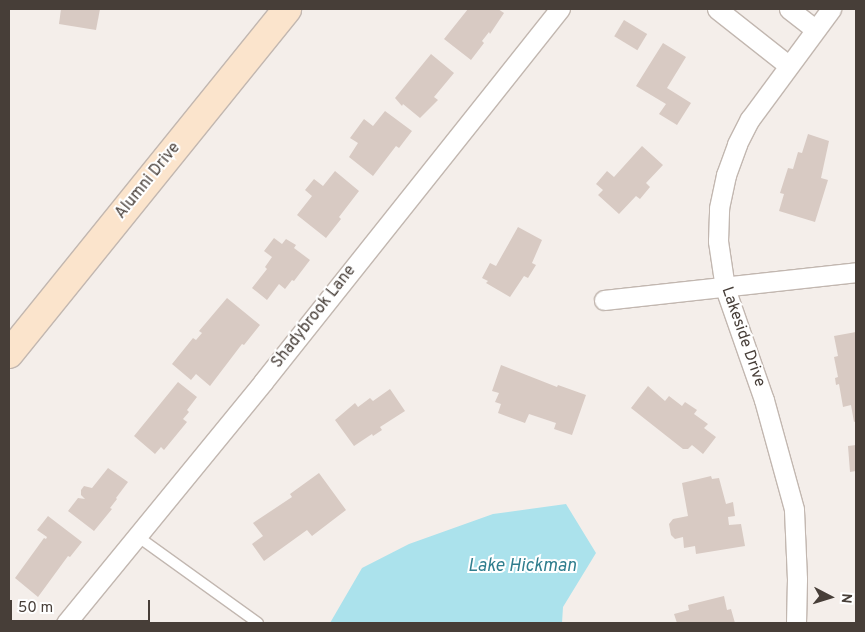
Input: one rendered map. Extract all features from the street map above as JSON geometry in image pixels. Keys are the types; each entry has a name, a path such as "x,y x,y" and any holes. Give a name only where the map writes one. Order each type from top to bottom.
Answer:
{"main road":[{"name":"Alumni Drive","path":"9,354 287,9"}],"street":[{"name":"Shadybrook Lane","path":"66,623 560,9"},
{"path":"717,9 788,65"},
{"path":"789,9 815,29"},
{"name":"Lakeside Drive","path":"796,623 797,579 794,509 764,400 725,288 718,241 719,208 726,175 737,144 750,119 831,9"},
{"path":"604,300 856,272"}],"lane":[{"path":"137,536 258,623"}],"water":[{"name":"Lake Hickman","path":"566,504 596,553 563,607 562,623 330,623 362,568 409,544 493,514"}],"building":[{"path":"61,9 100,9 96,30 59,24"},
{"path":"468,9 498,9 504,13 490,34 489,32 482,41 484,43 471,60 444,39"},
{"path":"624,20 647,34 637,50 614,36"},
{"path":"663,43 686,57 667,88 691,103 677,125 659,114 666,104 636,86"},
{"path":"431,54 454,73 434,97 438,100 420,118 403,104 402,106 395,98"},
{"path":"385,111 412,131 399,148 396,146 373,176 349,157 358,143 350,138 364,119 373,126"},
{"path":"808,134 829,141 821,178 828,180 815,222 779,211 784,194 780,193 788,168 793,169 798,152 802,153"},
{"path":"642,146 663,165 646,183 650,187 640,199 636,196 619,214 598,195 603,190 596,184 607,171 614,177"},
{"path":"335,171 359,191 326,238 297,215 312,196 305,190 314,179 323,186"},
{"path":"518,227 542,240 532,263 536,265 528,278 524,276 510,297 486,283 488,281 482,278 490,263 496,266"},
{"path":"274,238 282,244 286,239 296,245 294,248 310,260 294,281 292,280 285,289 279,284 267,300 252,288 267,269 265,267 272,257 264,251"},
{"path":"227,298 260,325 244,345 242,344 210,386 196,374 191,380 172,364 193,338 196,340 202,333 199,331"},
{"path":"856,332 856,421 854,422 851,405 843,407 839,384 836,385 835,378 838,377 834,357 838,356 834,336"},
{"path":"501,365 557,387 558,385 586,395 572,435 554,429 556,423 529,414 525,423 498,413 501,404 495,402 499,393 492,391"},
{"path":"178,382 197,397 183,419 187,422 164,450 161,447 155,454 134,436"},
{"path":"648,386 665,401 669,396 682,406 685,402 697,410 694,414 708,424 704,428 716,437 703,454 692,445 688,449 683,449 631,408"},
{"path":"390,389 405,411 380,427 382,430 354,446 335,420 355,403 358,407 370,398 373,401"},
{"path":"856,445 856,471 850,472 848,446"},
{"path":"108,468 128,482 110,508 112,509 94,531 68,511 78,498 85,499 81,495 81,490 84,486 92,488"},
{"path":"319,473 346,510 312,536 307,530 264,561 252,544 263,536 253,523 292,497 290,494"},
{"path":"711,476 712,479 719,478 726,504 733,502 735,516 728,517 729,525 741,524 745,546 696,554 695,546 684,548 683,537 675,539 671,535 669,524 673,519 688,516 682,483"},
{"path":"48,516 82,542 70,557 68,556 38,597 15,578 44,538 46,539 47,537 37,530"},
{"path":"724,596 727,610 731,609 735,623 677,623 674,614 689,610 688,605"}]}
